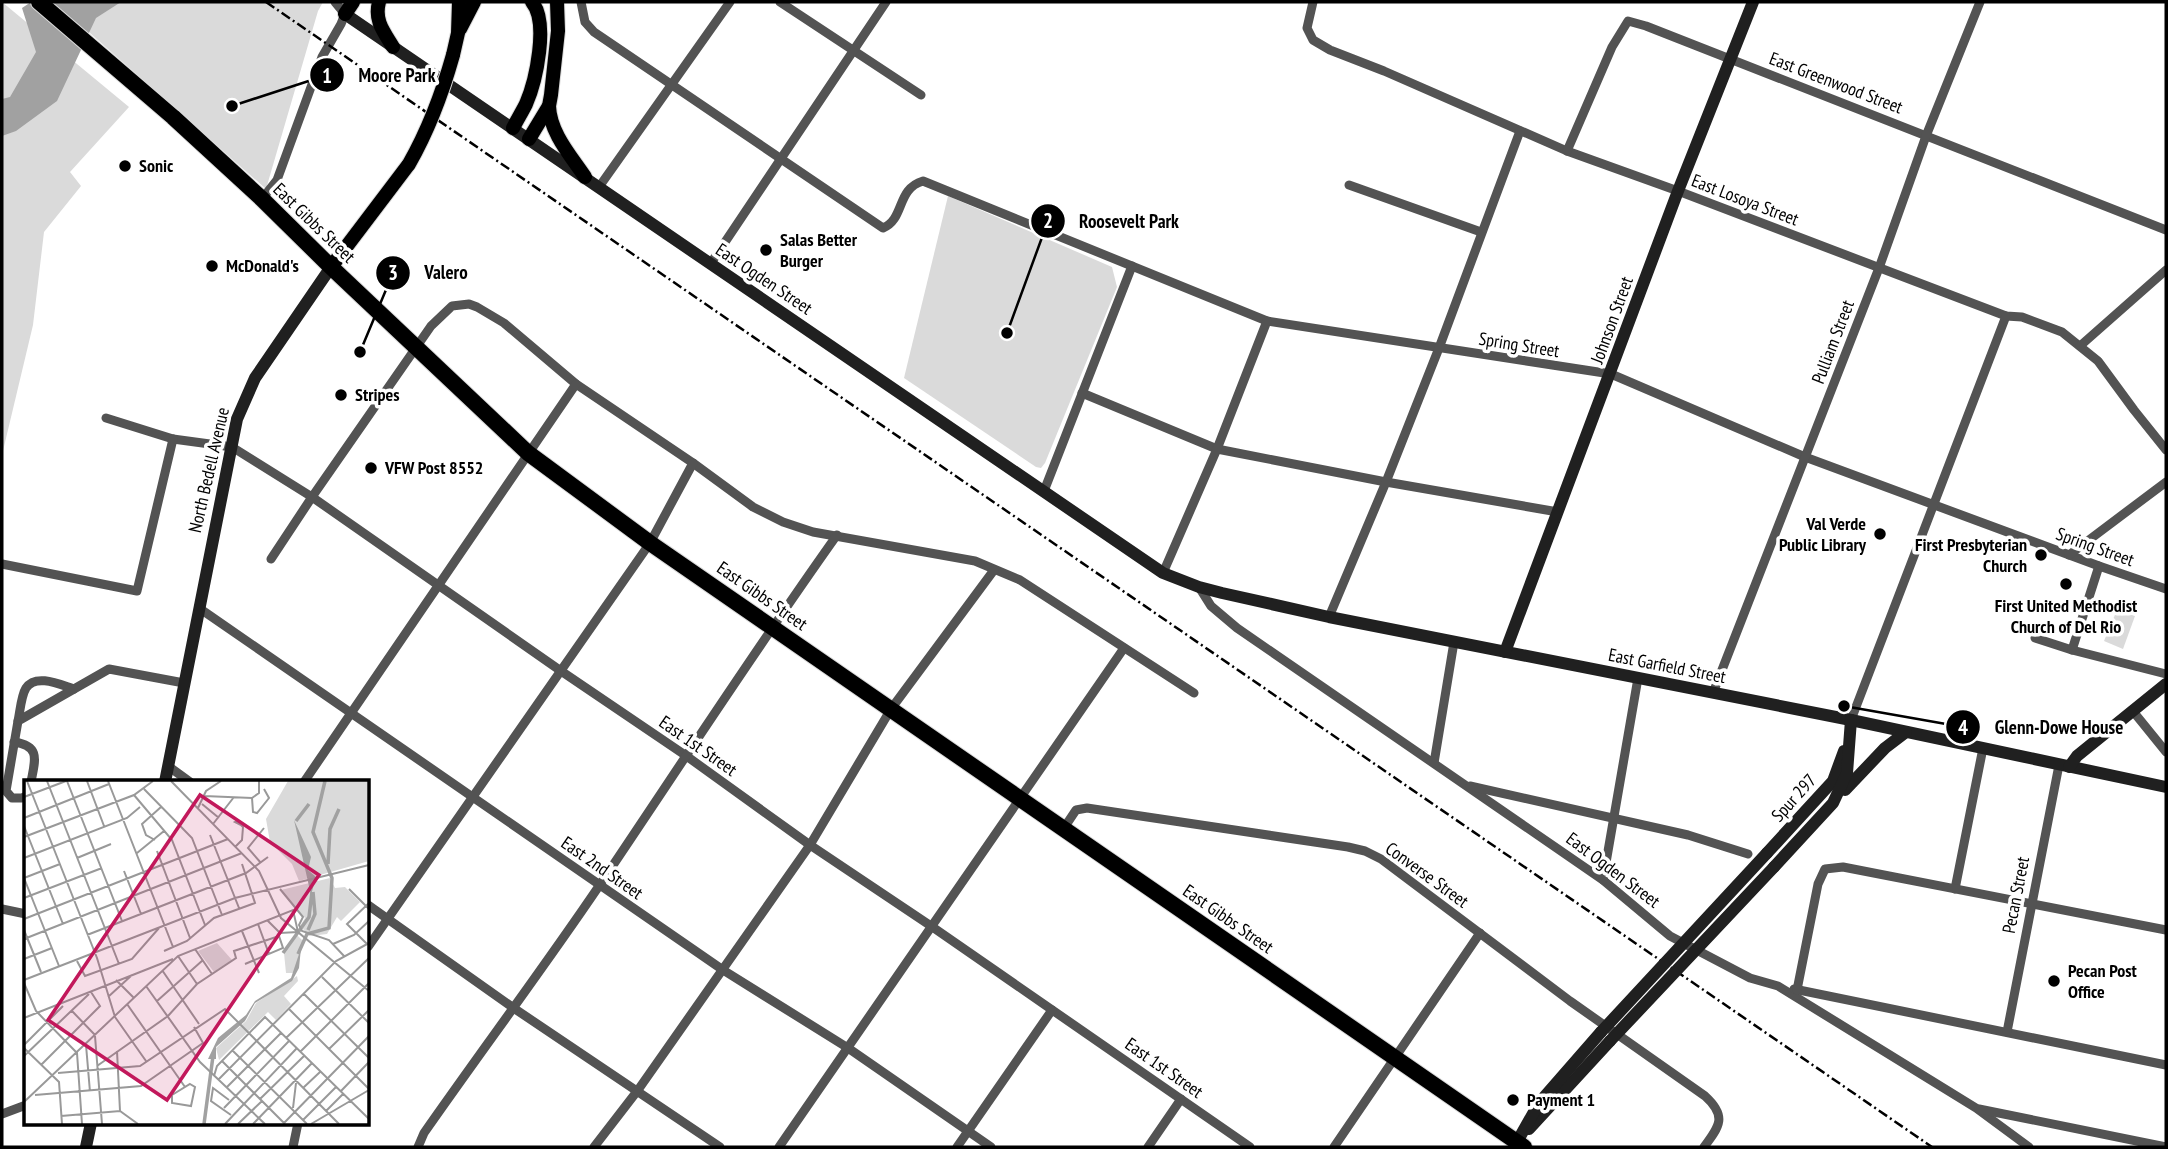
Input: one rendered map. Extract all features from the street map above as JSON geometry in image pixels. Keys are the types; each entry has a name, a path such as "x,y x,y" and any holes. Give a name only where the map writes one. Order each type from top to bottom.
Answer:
{"highway":[{"name":"East Gibbs Street","path":"39,2 262,199 528,453 650,543 1064,828 1518,1146"}],"main road":[{"path":"379,2 376,13 382,30 393,47"},
{"path":"447,2 458,33"},
{"path":"458,33 459,2"},
{"path":"458,33 474,2"},
{"path":"513,128 527,102 540,34 540,15 531,2"},
{"path":"557,2 558,31 549,116 556,133 586,177"},
{"name":"Johnson Street","path":"1505,652 1678,191 1754,2"},
{"name":"East Ogden Street","path":"349,8 393,47 1163,573"},
{"name":"North Bedell Avenue","path":"165,780 237,419 255,378 331,267 409,164 424,139 441,98 458,33"},
{"path":"529,139 549,106"},
{"name":"East Garfield Street","path":"1163,573 1199,587 1329,617 1851,720 2166,787"},
{"path":"2064,766 2166,684"},
{"name":"Spur 297","path":"1518,1146 1539,1103 1774,867 1833,803 1847,773 1851,720"},
{"name":"Spur 297","path":"1606,1037 1833,780 1842,760 1851,720"},
{"path":"1833,803 1854,778 1906,732"},
{"path":"86,1147 91,1124"}],"street":[{"path":"262,199 277,180 322,57 349,8 335,2"},
{"path":"581,2 585,22 594,32 781,159"},
{"path":"599,187 730,2"},
{"path":"780,2 921,94"},
{"path":"710,263 886,2"},
{"name":"East Losoya Street","path":"1313,2 1307,28 1313,40 1330,50 1567,151 2006,316 2022,317 2062,332 2098,361 2166,450"},
{"name":"Pulliam Street","path":"1713,693 1980,2"},
{"name":"East Greenwood Street","path":"1567,151 1612,47 1628,21 2166,230"},
{"path":"1329,617 1440,348 1520,131"},
{"name":"Spring Street","path":"781,159 883,228 893,220 908,188 922,181 1267,321 1611,374 1805,457 2166,589"},
{"path":"1349,185 1482,232"},
{"path":"1044,491 1132,266"},
{"path":"2080,345 2166,270"},
{"path":"271,559 431,326 452,306 469,304 504,323 576,384 753,507 813,532 975,561 1020,580 1194,693"},
{"path":"1851,720 2006,316"},
{"path":"1163,573 1217,449 1267,321"},
{"path":"305,780 576,384"},
{"path":"1082,393 1217,449 1558,512"},
{"name":"East 1st Street","path":"106,418 173,439 232,447 312,497 685,755 810,845 1250,1147"},
{"path":"2,564 137,592 173,439"},
{"path":"369,945 650,543 693,463"},
{"path":"2068,555 2166,482"},
{"path":"418,1147 424,1133 515,1009 772,626 837,535"},
{"path":"2072,650 2099,566"},
{"path":"594,1147 638,1090 810,845 891,709 994,570"},
{"name":"East Ogden Street","path":"1199,587 1211,606 1237,628 1602,880 1671,936 1750,978 1778,986 1976,1108 2029,1147"},
{"name":"East 2nd Street","path":"199,608 723,970 848,1048 991,1147"},
{"path":"2035,638 2166,674"},
{"path":"1434,763 1454,642"},
{"path":"779,1147 1124,648"},
{"path":"18,721 109,669 184,682"},
{"path":"1602,880 1638,678"},
{"path":"24,797 12,798 6,791 25,688 33,682 44,680 75,689"},
{"path":"2132,710 2166,752"},
{"path":"14,742 27,744 32,748 35,756 31,780"},
{"path":"1955,889 1983,748"},
{"path":"168,766 187,780"},
{"name":"Pecan Street","path":"2007,1032 2032,903 2064,766"},
{"path":"1464,785 1688,835 1748,854"},
{"name":"Converse Street","path":"1064,828 1076,810 1087,808 1365,851 1389,864 1570,1001 1705,1096 1720,1114 1718,1125 1704,1147"},
{"path":"1797,990 1818,884 1825,869 1843,867 2166,930"},
{"path":"369,906 515,1009 720,1147"},
{"path":"2,909 24,914"},
{"path":"1334,1147 1480,933"},
{"path":"1778,986 2166,1065"},
{"path":"957,1147 1052,1010"},
{"path":"1148,1147 1181,1099"},
{"path":"2,1114 24,1106"},
{"path":"1976,1108 2166,1147"},
{"path":"293,1147 298,1124"}],"shaded area":[{"path":"2,2 129,107 70,172 81,186 44,232 33,325 2,455"},
{"path":"31,2 121,2 96,18 57,101 16,131 2,136 2,99 10,97 36,52 22,8"},
{"path":"55,2 323,2 318,11 266,189"},
{"path":"948,196 1112,267 1117,287 1041,468 904,378"},
{"path":"2117,610 2135,616 2123,649 2104,641"}],"railway":[{"path":"266,2 1932,1147"}],"place":[{"name":"Moore Park","path":"232,106"},
{"name":"Sonic","path":"125,166"},
{"name":"Salas Better Burger","path":"766,250"},
{"name":"McDonald's","path":"212,266"},
{"name":"Roosevelt Park","path":"1007,333"},
{"name":"Valero","path":"360,352"},
{"name":"Stripes","path":"341,395"},
{"name":"VFW Post 8552","path":"371,468"},
{"name":"Val Verde Public Library","path":"1880,534"},
{"name":"First Presbyterian Church","path":"2041,555"},
{"name":"First United Methodist Church of Del Rio","path":"2066,584"},
{"name":"Glenn-Dowe House","path":"1844,706"},
{"name":"Pecan Post Office","path":"2054,981"},
{"name":"Payment 1","path":"1513,1100"}]}
